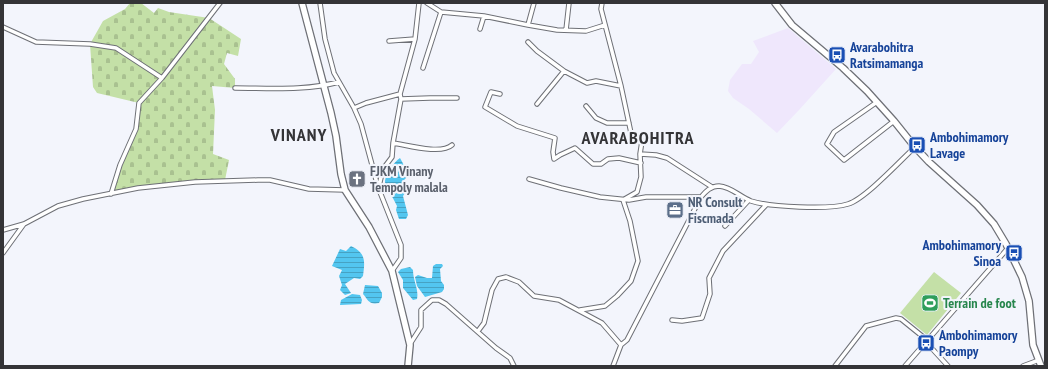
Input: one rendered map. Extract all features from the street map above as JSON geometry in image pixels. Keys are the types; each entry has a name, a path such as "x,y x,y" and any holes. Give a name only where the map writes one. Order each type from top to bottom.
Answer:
{"street":[{"path":"111,194 120,165 136,129 139,103 162,78 220,3"},
{"path":"302,3 336,136 341,174 346,190 369,227 392,271 410,345 408,366"},
{"path":"320,3 325,39 334,73 354,108 361,124 378,187 401,245 402,258 392,271"},
{"path":"378,187 383,169 392,157 401,99 400,94 415,39 419,3"},
{"path":"426,3 441,12 484,16 528,25 566,30 586,30 605,25"},
{"path":"528,25 534,3"},
{"path":"566,30 569,3"},
{"path":"597,3 601,9 621,86 631,133 642,141 640,154 641,177 637,192 623,200"},
{"path":"601,9 602,3"},
{"path":"775,3 792,26 843,68 877,102 915,148 986,214 1008,248 1025,285 1029,300 1033,346 1041,366"},
{"path":"423,68 441,12"},
{"path":"480,29 484,16"},
{"path":"3,27 36,42 90,44 116,48 162,78"},
{"path":"389,41 415,39"},
{"path":"528,42 537,51 564,71 587,83 596,81 621,86"},
{"path":"537,104 564,71"},
{"path":"235,88 290,88 324,86 339,82"},
{"path":"500,94 491,92 485,107 517,126 555,138 553,152 554,159 575,148 594,164 602,164 608,159 619,158 640,162"},
{"path":"354,108 366,102 400,94"},
{"path":"401,99 457,98"},
{"path":"877,102 834,132 827,144 844,160 894,121"},
{"path":"586,106 596,118 607,123 628,123"},
{"path":"393,143 435,150 446,149 452,145"},
{"path":"640,154 656,155 667,158 712,187 725,187 749,200 766,205 812,207 846,205 861,197 915,148"},
{"path":"529,179 600,197 623,200 660,196 701,197"},
{"path":"3,230 24,224 58,206 83,199 138,188 225,180 270,180 309,188 346,190"},
{"path":"613,366 621,345 627,340 701,197 712,187"},
{"path":"578,310 604,306 618,296 631,281 638,261 630,222 623,200"},
{"path":"725,226 749,200"},
{"path":"672,320 682,321 702,318 710,294 710,278 723,251 766,205"},
{"path":"3,254 24,224"},
{"path":"905,366 1008,248"},
{"path":"478,331 484,323 492,290 498,279 506,277 519,282 534,296 559,300 602,323 621,345"},
{"path":"410,345 421,327 421,310 432,300 439,300 446,304 496,348 510,358 514,366"},
{"path":"835,366 866,326 896,318 901,319 927,341 948,366"},
{"path":"1023,366 1039,360"}],"shaded area":[{"path":"788,28 836,69 777,133 749,109 733,98 728,91 730,80 742,64 751,64 759,52 753,41"}],"green space":[{"path":"130,3 141,3 154,13 158,8 169,12 209,18 241,39 238,56 227,53 224,64 235,79 235,88 212,86 215,110 213,154 229,160 225,180 138,188 111,194 120,165 136,129 139,103 97,93 93,87 90,44 103,21 125,9"},
{"name":"Terrain de foot","path":"934,272 961,293 927,335 900,313"}],"water":[{"path":"400,158 406,169 407,177 404,180 405,193 403,196 408,215 406,219 399,219 396,210 397,206 392,196 387,191 385,182 389,171"},
{"path":"351,246 362,255 364,271 363,276 360,279 354,278 345,284 351,293 345,295 340,290 342,285 339,276 342,270 332,266 340,249 346,251"},
{"path":"436,264 442,264 443,266 440,269 441,281 444,285 444,289 442,292 425,297 417,286 415,277 418,275 432,278 433,266"},
{"path":"410,267 413,270 417,292 417,299 413,300 403,288 403,280 398,272 401,269"},
{"path":"365,285 378,286 382,293 379,303 369,302 363,294"},
{"path":"352,294 360,295 362,300 361,304 340,305 341,300"}],"place":[{"name":"Avarabohitra Ratsimamanga","path":"837,55"},
{"name":"Ambohimamory Lavage","path":"917,145"},
{"name":"FJKM Vinany Tempoly malala","path":"357,179"},
{"name":"NR Consult Fiscmada","path":"675,210"},
{"name":"Ambohimamory Sinoa","path":"1014,253"},
{"name":"Terrain de foot","path":"930,303"},
{"name":"Ambohimamory Paompy","path":"926,343"}],"district":[{"name":"VINANY","path":"299,135"},
{"name":"AVARABOHITRA","path":"638,138"}]}
